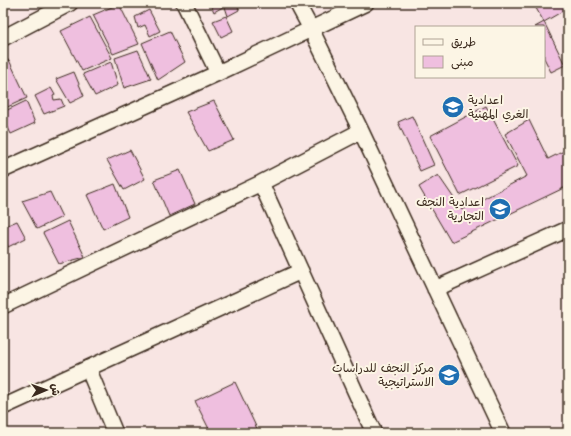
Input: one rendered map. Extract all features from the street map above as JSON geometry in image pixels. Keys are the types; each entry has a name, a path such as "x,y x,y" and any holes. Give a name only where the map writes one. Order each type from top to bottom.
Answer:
{"street":[{"path":"3,38 70,3"},
{"path":"184,3 218,73"},
{"path":"297,3 362,131 503,433"},
{"path":"3,170 218,73 366,3"},
{"path":"3,306 261,183 362,131"},
{"path":"261,183 374,433"},
{"path":"435,289 568,229"},
{"path":"3,407 301,271"},
{"path":"88,368 115,433"}],"building":[{"path":"210,3 230,3 214,12"},
{"path":"237,3 239,10 228,16 225,7"},
{"path":"533,3 568,3 568,8 544,22"},
{"path":"119,4 139,44 113,54 93,15"},
{"path":"149,10 160,31 150,36 145,25 138,28 135,17"},
{"path":"226,16 233,31 221,37 213,21"},
{"path":"90,17 112,58 82,71 61,31"},
{"path":"544,22 565,65 551,72 545,60 545,26 537,26"},
{"path":"170,31 185,62 158,80 142,43"},
{"path":"138,50 151,79 124,88 115,58"},
{"path":"9,60 27,98 3,109 3,62"},
{"path":"111,62 118,85 95,96 83,74"},
{"path":"74,72 84,96 70,103 56,79"},
{"path":"51,88 55,95 53,96 54,100 61,99 64,106 44,114 35,96"},
{"path":"26,101 35,123 11,134 3,117 3,112"},
{"path":"214,101 234,140 208,151 186,112"},
{"path":"486,106 518,166 460,195 430,136"},
{"path":"412,116 434,165 420,171 398,122"},
{"path":"529,120 548,159 568,149 568,186 451,242 419,187 438,175 462,210 527,176 505,134"},
{"path":"3,127 7,138 3,140"},
{"path":"130,150 145,179 124,190 107,160"},
{"path":"180,170 195,204 169,216 154,180"},
{"path":"115,184 128,217 103,229 87,195"},
{"path":"50,192 62,217 37,229 22,201"},
{"path":"17,221 26,238 8,247 3,236 3,227"},
{"path":"68,221 85,257 59,264 43,233"},
{"path":"235,382 259,433 211,433 195,401"}],"place":[{"name":"اعدادية الغري المهنية","path":"453,107"},
{"name":"اعدادية النجف التجارية","path":"500,209"},
{"name":"مركز النجف للدراسات الاستراتيجية","path":"449,375"}]}
